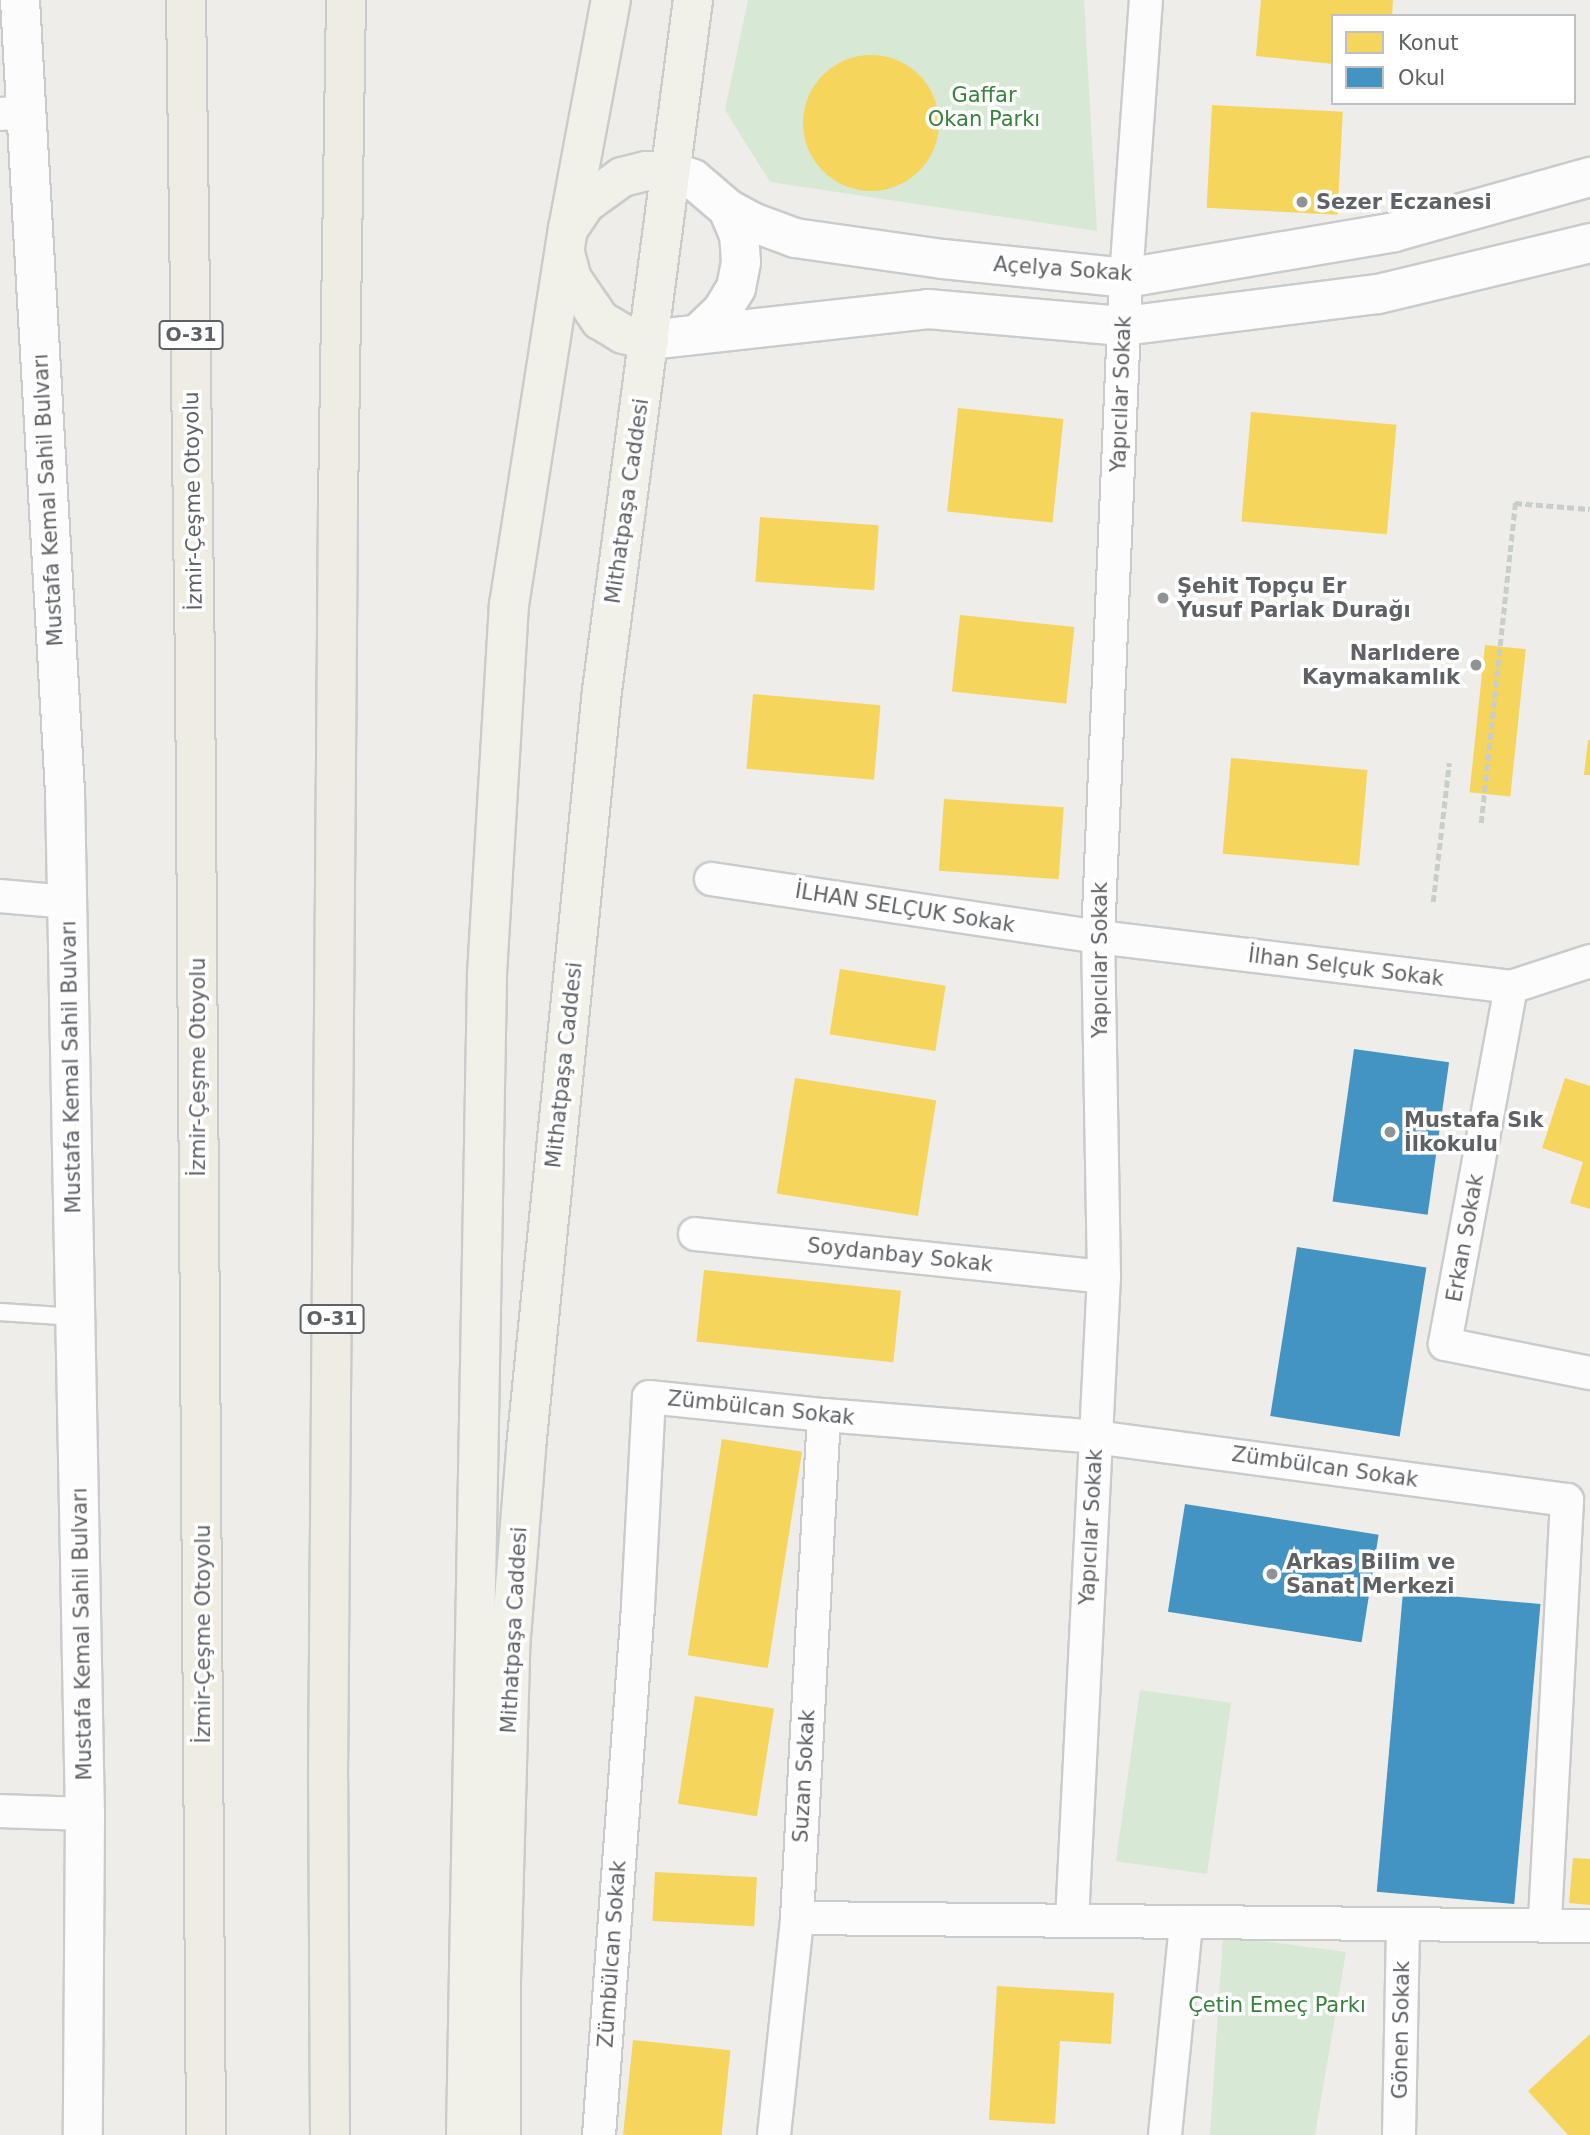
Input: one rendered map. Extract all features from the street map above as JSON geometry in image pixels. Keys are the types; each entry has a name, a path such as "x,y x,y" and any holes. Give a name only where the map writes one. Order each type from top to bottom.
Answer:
{"highway":[{"name":"İzmir-Çeşme Otoyolu","path":"186,0 195,685 206,2135"},
{"name":"O-31","path":"330,2135 329,1722 338,516 346,0"}],"main road":[{"name":"Mustafa Kemal Sahil Bulvarı","path":"20,0 12,113 65,779 85,1814 83,2135"},
{"name":"Mithatpaşa Caddesi","path":"466,2135 488,947 509,605 566,240 611,0"},
{"name":"Mithatpaşa Caddesi","path":"501,2135 501,1980 510,1649 526,1448 602,691 693,0"},
{"path":"670,172 646,171 622,177 585,204 566,240 572,279 600,320 623,334 649,341 928,309 1124,326 1378,294 1590,243"},
{"name":"Açelya Sokak","path":"670,172 693,179 728,209 752,222 795,238 943,259 1126,278 1394,232 1590,177"},
{"path":"698,334 722,311 736,288 741,262 739,235 728,209"}],"street":[{"name":"Yapıcılar Sokak","path":"1072,1921 1104,1277 1098,937 1126,278 1146,0"},
{"name":"İLHAN SELÇUK Sokak","path":"711,878 1098,937"},
{"path":"0,896 68,902"},
{"name":"İlhan Selçuk Sokak","path":"1098,937 1511,987 1590,961"},
{"name":"Erkan Sokak","path":"1511,987 1446,1344 1590,1373"},
{"name":"Soydanbay Sokak","path":"695,1234 1104,1277"},
{"name":"Zümbülcan Sokak","path":"599,2135 638,1606 649,1397 824,1415 1095,1437 1567,1500 1545,1925"},
{"name":"Suzan Sokak","path":"774,2135 797,1918 824,1415"},
{"path":"0,1811 85,1814"},
{"path":"797,1918 1590,1926"},
{"path":"1165,2135 1186,1923"},
{"name":"Gönen Sokak","path":"1399,2135 1403,1926"}],"lane":[{"path":"0,1312 76,1317"}],"path":[{"path":"1481,824 1515,503 1590,509"},
{"path":"1433,902 1449,763"}],"green space":[{"name":"Gaffar Okan Parkı","path":"748,0 1084,0 1097,231 770,182 725,110"},
{"path":"1140,1690 1231,1703 1207,1874 1116,1861"},
{"name":"Çetin Emeç Parkı","path":"1223,1936 1346,1952 1315,2135 1210,2135"}],"building: Konut":[{"path":"1261,0 1393,0 1392,14 1331,14 1331,64 1256,56"},
{"path":"871,55 897,60 919,75 934,97 939,123 934,149 919,171 897,186 871,191 845,186 823,171 808,149 803,123 808,97 823,75 845,60"},
{"path":"1212,105 1343,112 1337,215 1207,208"},
{"path":"958,408 1063,419 1053,523 947,511"},
{"path":"1251,412 1396,425 1387,534 1241,522"},
{"path":"760,517 879,525 874,590 755,582"},
{"path":"960,615 1074,627 1066,704 952,692"},
{"path":"1485,645 1526,649 1510,796 1470,792"},
{"path":"753,694 881,705 874,780 746,769"},
{"path":"1588,740 1590,775 1584,775"},
{"path":"1231,758 1367,770 1359,866 1223,854"},
{"path":"944,799 1064,807 1059,879 939,871"},
{"path":"840,969 946,986 935,1051 830,1034"},
{"path":"795,1078 936,1100 918,1216 777,1194"},
{"path":"1565,1078 1590,1086 1590,1209 1570,1203 1583,1162 1542,1148"},
{"path":"704,1270 901,1291 893,1362 696,1342"},
{"path":"722,1439 802,1452 768,1668 688,1655"},
{"path":"695,1696 774,1709 757,1816 678,1804"},
{"path":"1573,1858 1590,1859 1590,1905 1569,1903"},
{"path":"655,1872 757,1877 754,1926 652,1921"},
{"path":"997,1986 1114,1993 1111,2044 1060,2041 1055,2124 989,2120"},
{"path":"1590,2034 1590,2135 1568,2135 1528,2091"},
{"path":"633,2040 730,2050 722,2135 623,2134"}],"building: Okul":[{"name":"Mustafa Sık İlkokulu","path":"1354,1049 1449,1062 1428,1215 1333,1202"},
{"path":"1297,1247 1426,1267 1400,1436 1270,1416"},
{"name":"Arkas Bilim ve Sanat Merkezi","path":"1185,1504 1379,1535 1362,1642 1168,1612"},
{"path":"1403,1592 1540,1604 1514,1904 1377,1892"}],"place":[{"name":"Sezer Eczanesi","path":"1302,202"},
{"name":"Şehit Topçu Er Yusuf Parlak Durağı","path":"1163,598"},
{"name":"Narlıdere Kaymakamlık","path":"1476,665"},
{"name":"Mustafa Sık İlkokulu","path":"1390,1132"},
{"name":"Arkas Bilim ve Sanat Merkezi","path":"1272,1574"}]}
